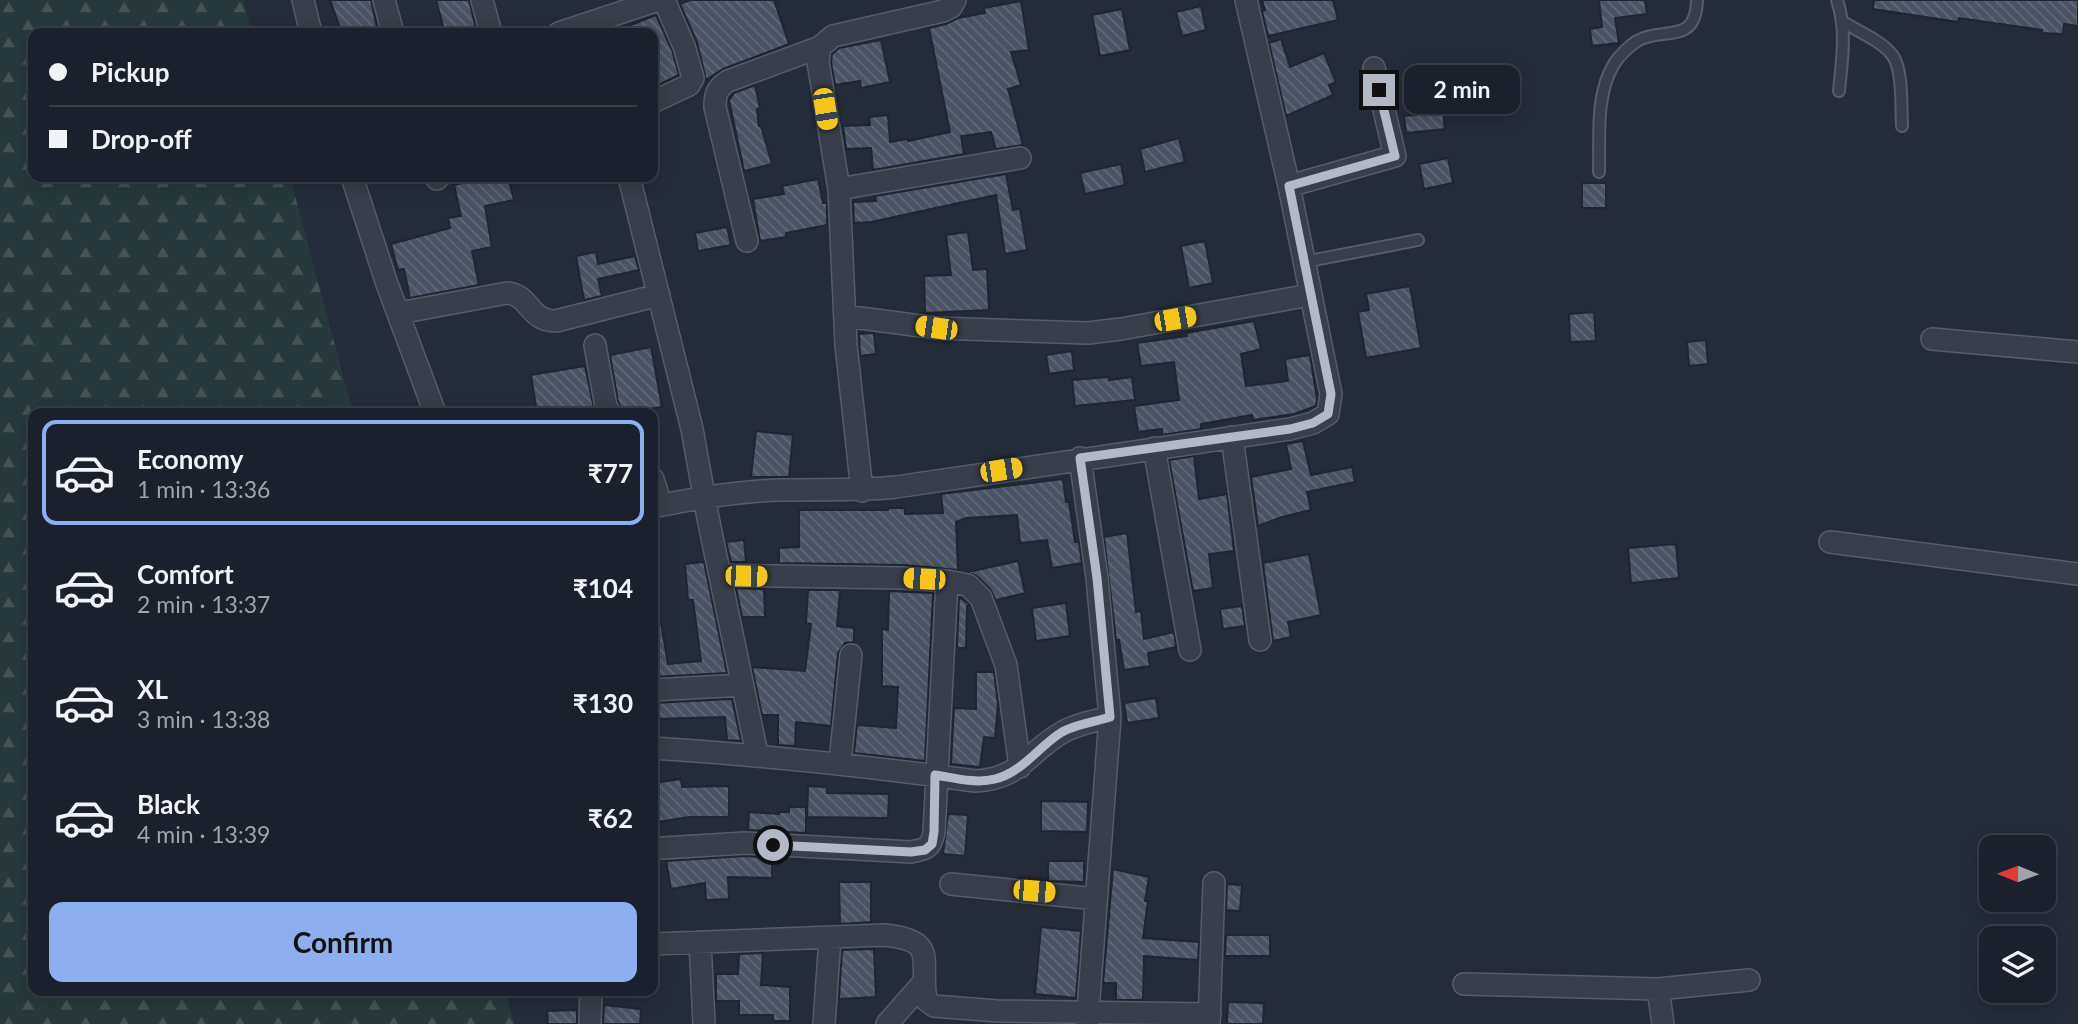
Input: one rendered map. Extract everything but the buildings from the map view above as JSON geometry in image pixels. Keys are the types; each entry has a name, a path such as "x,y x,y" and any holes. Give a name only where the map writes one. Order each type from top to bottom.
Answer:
{"street":[{"path":"303,0 310,28"},
{"path":"384,0 392,28"},
{"path":"482,0 490,28"},
{"path":"574,28 658,0"},
{"path":"658,100 689,85 693,78 684,46 664,0"},
{"path":"747,241 715,107 715,94 720,87 729,81 820,47 834,36 943,10 951,7 955,0"},
{"path":"658,506 704,497 781,490 862,491 1290,429 1313,423 1328,414 1331,394 1289,186 1246,0"},
{"path":"820,47 818,62 839,189 845,316 862,491"},
{"path":"1289,186 1395,156 1374,68"},
{"path":"839,189 1020,158"},
{"path":"354,182 387,284 433,408"},
{"path":"630,182 692,429 757,754"},
{"path":"399,313 507,293 524,299 530,310 539,318 556,321 659,295"},
{"path":"845,316 936,328 1088,333 1310,295"},
{"path":"1932,339 2078,352"},
{"path":"595,345 607,408"},
{"path":"1232,437 1260,640"},
{"path":"1154,448 1190,650"},
{"path":"1080,458 1097,578 1110,717 1087,1018"},
{"path":"1830,542 2078,574"},
{"path":"720,575 947,581 968,585 981,598 996,632 1006,665 1020,767"},
{"path":"663,848 745,843 911,852 925,850 932,844 947,581"},
{"path":"840,762 851,655"},
{"path":"658,690 743,685"},
{"path":"658,748 757,754 840,762 975,781 993,780 1020,767 1065,730 1110,717"},
{"path":"658,944 885,935 906,937 917,943 924,953 926,965 923,983 926,1000 934,1006 1087,1018 1210,1019 1214,883"},
{"path":"951,884 1097,899"},
{"path":"824,1024 830,938"},
{"path":"700,942 704,1024"},
{"path":"1464,984 1658,989 1749,979"},
{"path":"887,1024 923,983"},
{"path":"1658,989 1663,1024"},
{"path":"590,1024 591,996"}],"lane":[{"path":"1599,172 1601,107 1605,85 1614,64 1637,41 1686,29 1693,21 1697,0"},
{"path":"1837,0 1843,22 1839,91"},
{"path":"1843,22 1881,45 1892,55 1898,68 1902,126"},
{"path":"1304,262 1418,240"}],"green space":[{"path":"0,0 243,0 251,28 28,28 28,182 291,182 352,408 28,408 28,996 506,996 514,1024 0,1024"}],"route":[{"path":"773,845 911,852 925,850 932,844 934,832 935,775 975,781 993,780 1020,767 1065,730 1110,717 1097,578 1080,458 1290,429 1313,423 1328,414 1331,394 1289,186 1395,156 1379,90"}]}
